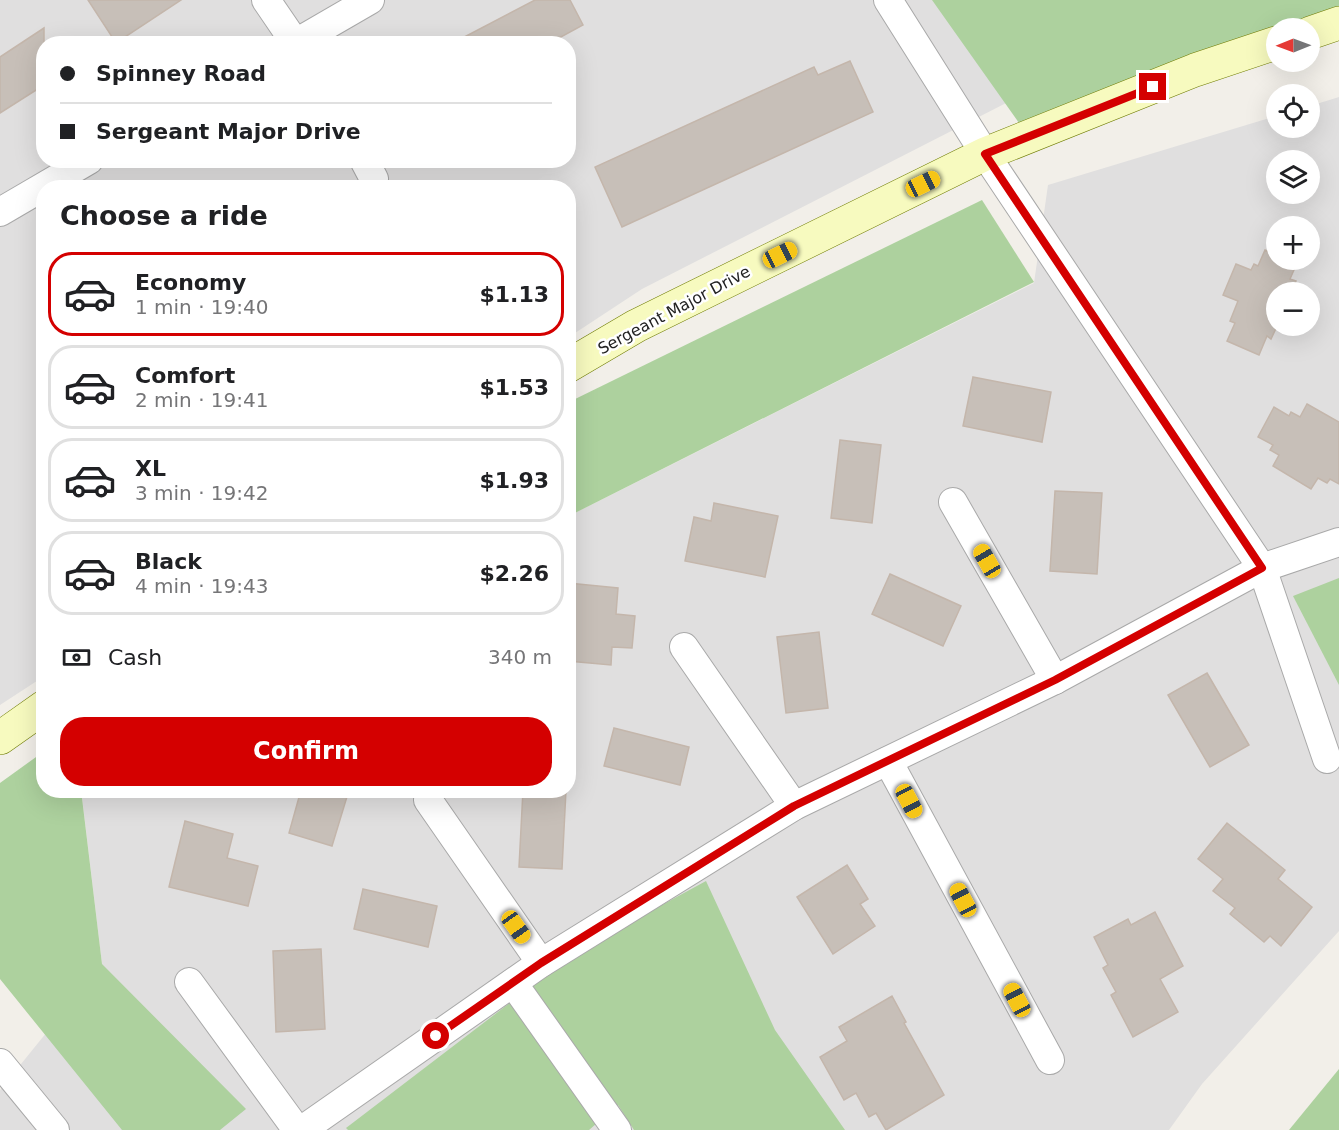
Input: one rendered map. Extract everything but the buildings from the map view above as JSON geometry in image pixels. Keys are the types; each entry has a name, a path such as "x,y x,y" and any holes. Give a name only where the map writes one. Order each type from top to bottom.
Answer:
{"street":[{"path":"266,0 290,36"},
{"path":"307,36 370,0"},
{"path":"888,0 985,154 1262,568 1328,759"},
{"path":"1320,30 1339,23"},
{"name":"Sergeant Major Drive","path":"576,361 636,326 985,154 1195,70 1266,46"},
{"path":"55,180 76,168"},
{"path":"0,212 36,191"},
{"path":"953,501 1055,680"},
{"path":"302,1130 541,963 794,806 1055,680 1262,568 1339,542"},
{"path":"684,647 794,806"},
{"path":"0,738 36,713"},
{"path":"888,761 1050,1060"},
{"path":"428,800 541,963"},
{"path":"189,982 297,1130"},
{"path":"513,983 617,1130"},
{"path":"0,1063 55,1130"}],"shaded area":[{"path":"0,0 1303,0 1012,100 642,289 576,332 576,180 36,180 36,682 0,705"},
{"path":"1339,97 1339,931 1202,1084 1169,1130 0,1130 0,1090 102,964 82,798 576,798 576,512 1034,283 1048,185 1266,119 1266,138 1320,138 1320,103"}],"green space":[{"path":"932,0 1339,0 1339,16 1320,22 1320,18 1266,18 1266,32 1019,123"},
{"path":"982,200 1034,282 576,512 576,399"},
{"path":"1339,578 1339,685 1293,596"},
{"path":"36,757 36,798 82,798 102,964 246,1109 220,1130 122,1130 0,979 0,783"},
{"path":"706,881 775,1030 845,1130 634,1130 618,1105 589,1130 348,1130 346,1128 579,950"},
{"path":"1339,1069 1339,1130 1289,1130"}],"route":[{"path":"436,1036 541,963 794,806 1055,680 1262,568 985,154 1153,87"}]}
